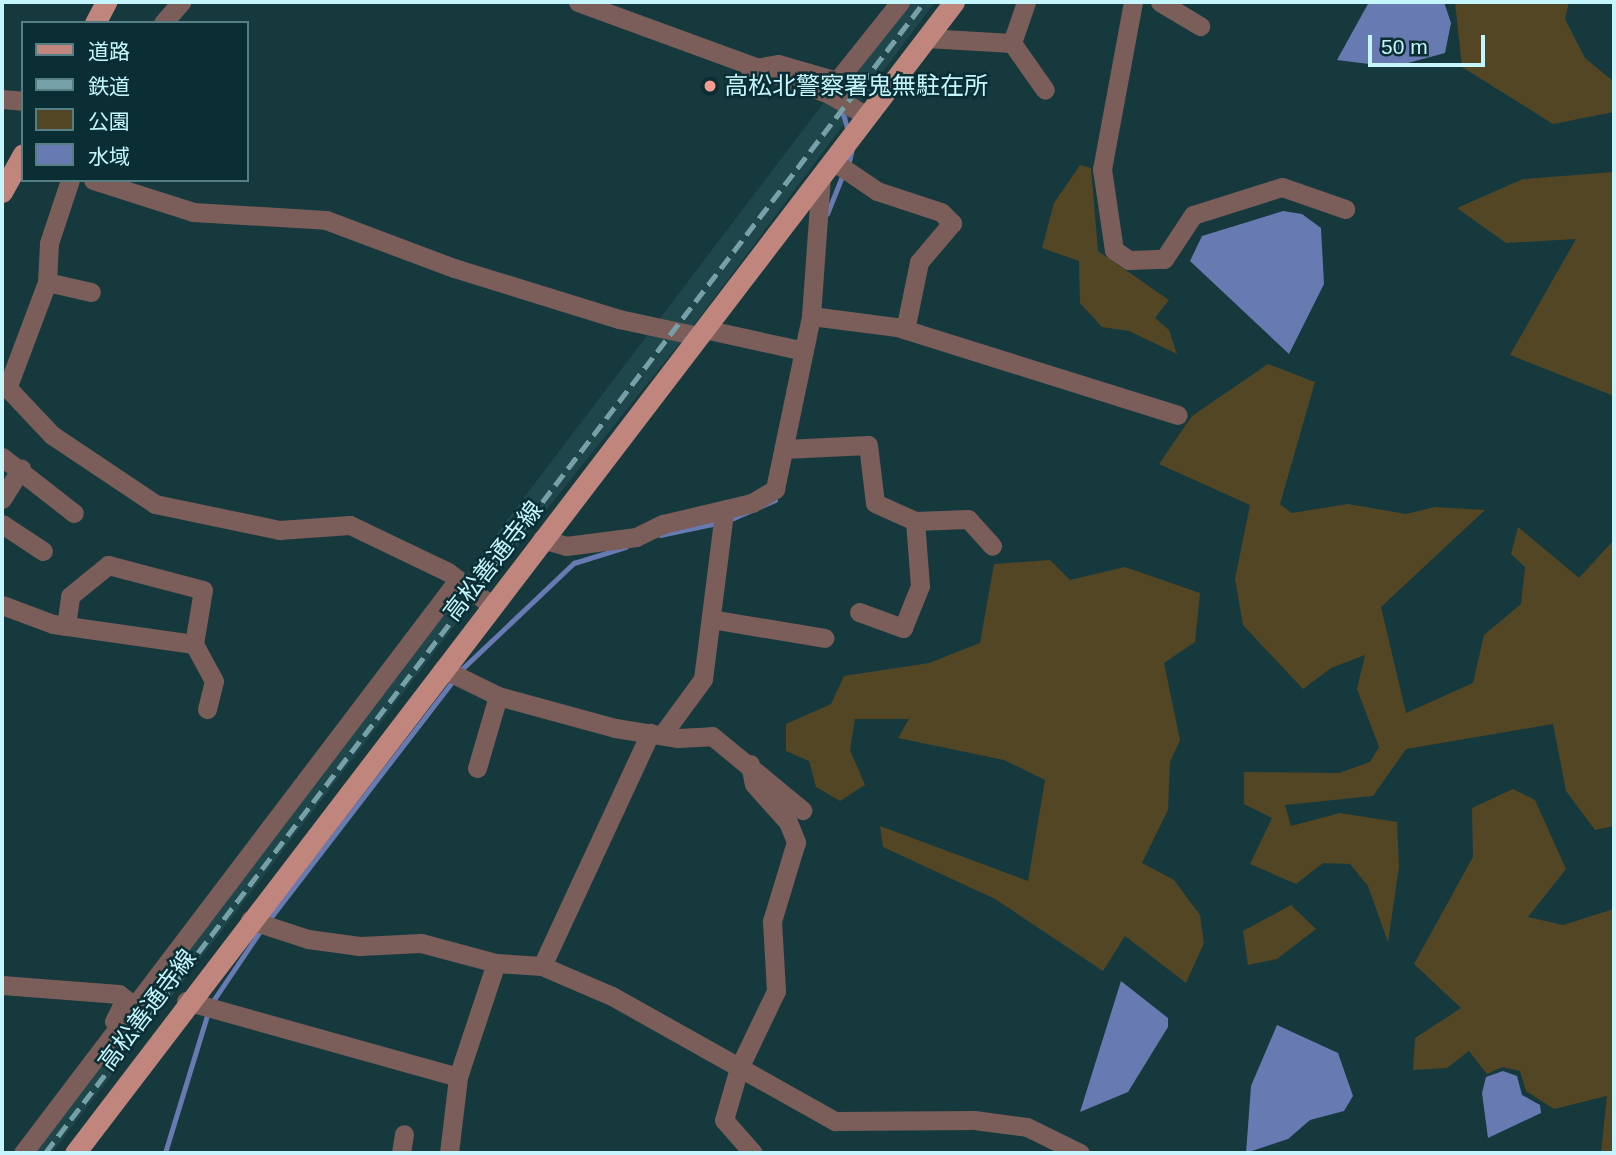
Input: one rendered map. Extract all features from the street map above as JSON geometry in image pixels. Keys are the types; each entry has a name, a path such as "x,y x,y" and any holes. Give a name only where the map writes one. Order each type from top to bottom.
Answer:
{"main road":[{"path":"96,21 106,2"},
{"name":"高松善通寺線","path":"75,1153 186,1001 954,2"},
{"path":"2,192 21,158"}],"street":[{"path":"165,21 181,2"},
{"path":"578,2 628,10 749,69 829,94 867,116"},
{"path":"749,69 778,64 837,81 900,2"},
{"path":"1012,44 1026,2"},
{"path":"1133,2 1102,169 1114,250 1129,260 1164,259 1193,215 1282,187 1345,209"},
{"path":"1160,2 1200,26"},
{"path":"926,38 1012,44"},
{"path":"1012,44 1045,90"},
{"path":"2,99 21,101"},
{"path":"542,539 603,543 724,512 775,489 811,317 827,169 877,191 941,212 952,223 919,262 905,330"},
{"path":"69,182 49,243 47,282 5,384 52,435 155,505 279,530 350,525 458,580 491,605"},
{"path":"99,182 193,212 326,220 454,268 701,332 804,351"},
{"path":"47,282 91,292"},
{"path":"811,317 905,330 1178,415"},
{"path":"785,449 868,445 875,503 915,521 968,519 992,546"},
{"path":"2,457 21,468 74,513"},
{"path":"2,499 21,468"},
{"path":"542,966 656,734 704,679 724,512"},
{"path":"859,612 903,628 920,586 915,521"},
{"path":"2,524 43,551"},
{"path":"66,626 70,596 108,565 203,590 194,644 214,681 207,709"},
{"path":"23,1153 458,580"},
{"path":"2,605 66,626 194,644"},
{"path":"711,619 824,638"},
{"path":"443,669 498,696 656,734 712,736 750,764 802,810"},
{"path":"477,768 498,696"},
{"path":"750,764 754,784 788,822 796,842 772,921 776,991 739,1068 726,1129 753,1153"},
{"path":"250,920 309,939 360,946 421,943 496,963 542,966 612,996 843,1123 974,1120 1027,1127 1080,1153"},
{"path":"449,1153 458,1077 496,963"},
{"path":"3,987 119,993 125,999 110,1040"},
{"path":"186,1001 458,1077"}],"shaded area":[{"path":"900,2 935,2 688,333 478,595 52,1153 27,1153"}],"green space":[{"path":"1455,2 1569,2 1565,19 1585,58 1614,82 1614,112 1553,124 1462,67"},
{"path":"1080,165 1091,168 1098,251 1169,300 1155,318 1169,330 1177,354 1129,331 1102,327 1080,303 1079,261 1042,248 1054,203"},
{"path":"1614,172 1614,396 1510,355 1576,239 1506,243 1457,208 1523,179"},
{"path":"1268,364 1315,382 1280,504 1292,513 1348,504 1406,514 1435,507 1485,510 1381,607 1406,713 1473,683 1484,635 1521,604 1525,567 1511,554 1518,527 1579,578 1614,540 1614,826 1595,830 1566,791 1553,724 1406,749 1373,796 1285,805 1291,826 1340,813 1397,822 1399,867 1388,942 1368,886 1350,864 1323,863 1296,884 1250,864 1272,818 1244,804 1244,772 1339,773 1370,762 1379,747 1357,689 1365,655 1331,668 1303,689 1243,625 1235,579 1250,505 1159,464 1192,416"},
{"path":"1050,560 1070,580 1125,567 1200,593 1195,642 1164,663 1180,740 1170,762 1168,810 1142,863 1174,880 1200,915 1204,943 1186,983 1125,936 1103,971 995,899 883,847 880,826 1028,881 1045,780 1004,760 898,738 909,719 855,719 850,750 865,785 840,801 816,787 809,761 786,751 786,724 831,704 844,676 929,663 980,643 994,564"},
{"path":"1513,789 1535,800 1566,869 1528,917 1563,925 1614,909 1614,1153 1601,1153 1607,1096 1554,1109 1526,1091 1520,1071 1502,1067 1487,1074 1469,1051 1447,1068 1413,1070 1415,1038 1461,1008 1414,964 1473,857 1472,808"},
{"path":"1291,905 1316,929 1277,959 1248,965 1243,931"}],"water":[{"path":"1369,2 1444,2 1451,23 1445,53 1393,67 1337,60"},
{"path":"1283,211 1302,214 1321,228 1324,284 1289,354 1190,261 1202,236"},
{"path":"1121,981 1168,1018 1168,1027 1128,1092 1080,1112"},
{"path":"1277,1025 1338,1053 1353,1096 1344,1111 1310,1120 1288,1139 1246,1153 1251,1086"},
{"path":"1503,1071 1517,1076 1522,1095 1540,1105 1541,1113 1488,1138 1482,1093 1486,1077"}],"waterway":[{"path":"842,108 848,130"},
{"path":"848,166 852,149"},
{"path":"827,214 843,174"},
{"path":"729,520 775,500"},
{"path":"660,535 717,523"},
{"path":"460,671 574,563 626,547"},
{"path":"268,921 453,681"},
{"path":"211,1004 261,930"},
{"path":"165,1153 208,1012"}],"railway":[{"path":"45,1153 924,2"}],"place":[{"name":"高松北警察署鬼無駐在所","path":"710,86"}]}
